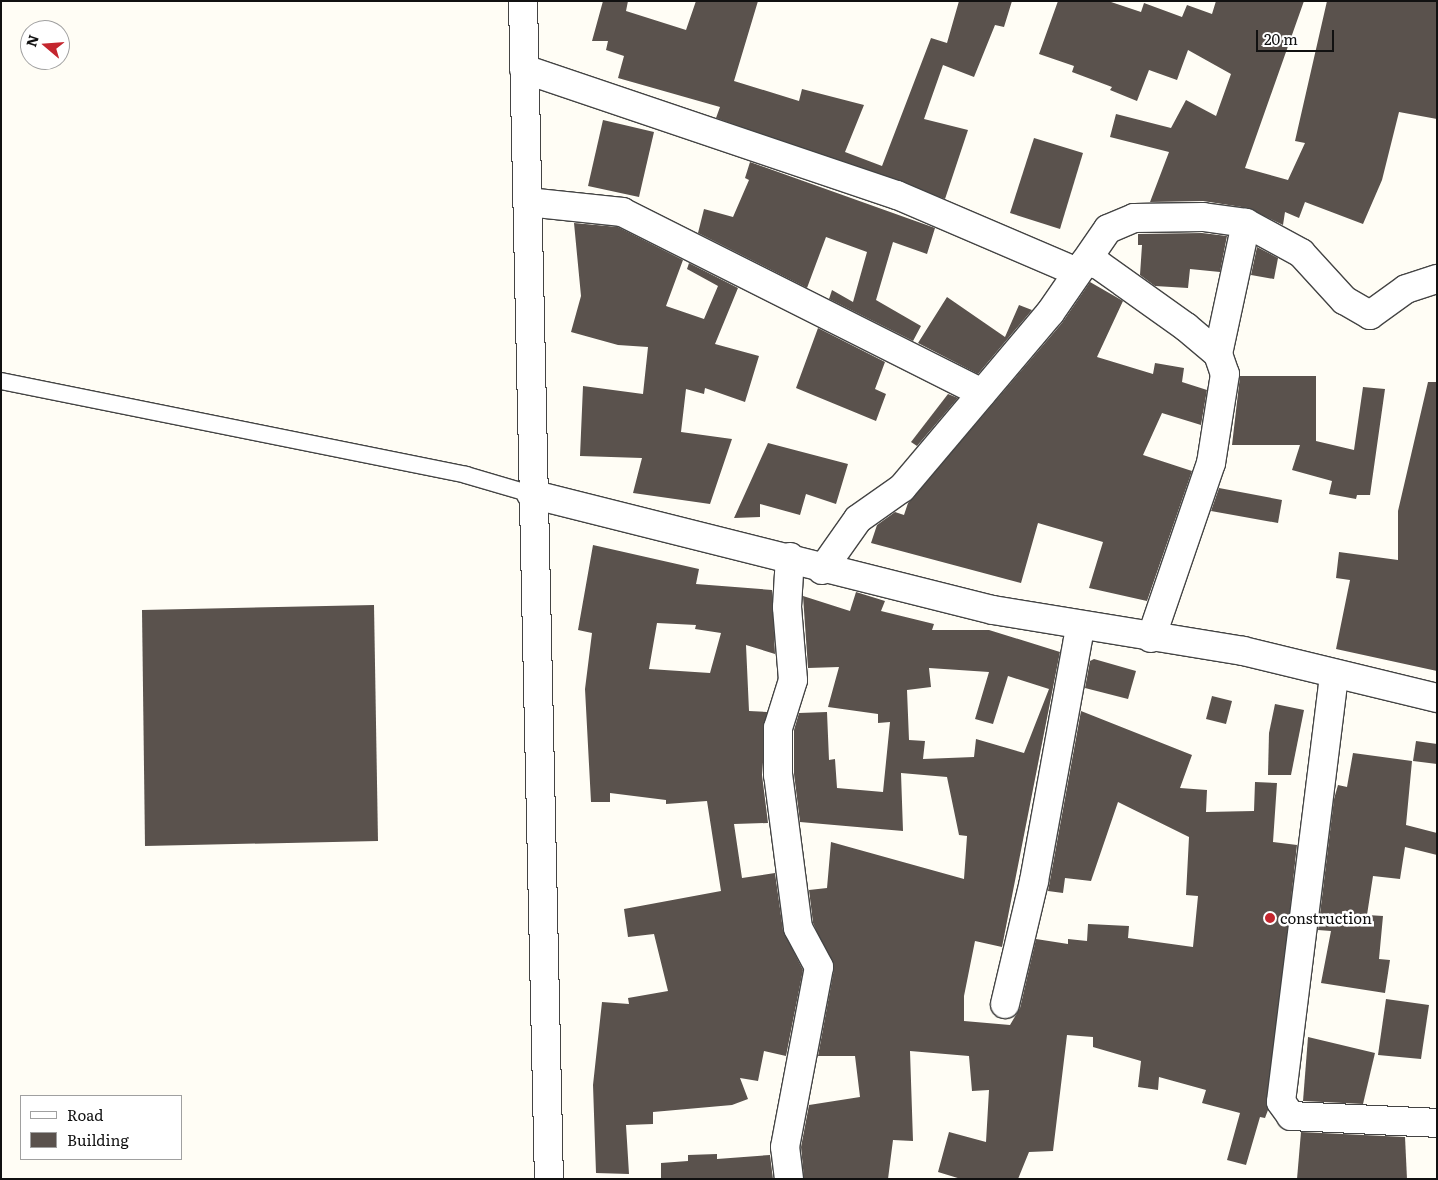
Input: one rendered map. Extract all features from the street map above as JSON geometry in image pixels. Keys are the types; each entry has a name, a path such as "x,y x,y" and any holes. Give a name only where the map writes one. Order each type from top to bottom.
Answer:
{"street":[{"path":"523,1 531,494 549,1179"},
{"path":"524,69 897,195 1081,267 1099,265 1218,354"},
{"path":"527,202 622,212 982,393"},
{"path":"822,570 858,519 902,488 1050,313 1108,229 1134,218 1203,217 1246,223 1301,253 1344,300 1370,314 1406,288 1437,279"},
{"path":"1151,638 1212,463 1225,374 1218,354 1246,223"},
{"path":"531,494 790,557 822,570 1080,627 1243,651 1334,676 1437,698"},
{"path":"789,1179 785,1147 819,967 798,928 778,775 778,728 793,680 787,606 790,557"},
{"path":"1005,1004 1034,881 1080,627"},
{"path":"1334,676 1281,1102 1291,1116 1437,1123"}],"lane":[{"path":"1,381 466,475 531,494"}],"building":[{"path":"603,1 628,1 626,11 686,30 696,1 758,1 734,81 799,101 802,89 864,105 845,152 882,166 931,38 947,43 959,1 1012,1 1004,27 995,25 974,77 943,65 924,119 968,130 945,199 716,118 720,107 618,78 624,56 606,50 608,41 592,41"},
{"path":"1058,1 1108,1 1141,12 1144,3 1182,17 1187,5 1212,14 1216,1 1304,1 1245,168 1288,180 1305,143 1295,141 1327,1 1437,1 1437,119 1399,112 1382,180 1363,224 1305,202 1299,218 1285,212 1283,225 1248,208 1203,201 1150,202 1169,152 1110,137 1116,114 1171,128 1186,100 1216,116 1231,74 1188,50 1177,80 1149,70 1137,101 1110,90 1112,87 1072,72 1074,66 1039,54"},
{"path":"603,120 654,132 639,197 588,186"},
{"path":"1034,138 1083,153 1060,229 1010,213"},
{"path":"750,162 935,228 927,254 893,242 876,300 921,326 913,341 829,299 832,290 853,302 867,252 826,237 807,288 698,233 704,209 733,217 749,180 745,178"},
{"path":"574,223 618,227 683,260 666,306 704,319 718,286 687,269 689,263 738,288 715,344 759,356 745,402 705,388 704,394 686,389 681,432 732,439 710,504 633,493 642,458 580,456 583,386 643,394 648,347 618,345 571,332 581,296"},
{"path":"1202,233 1227,236 1220,272 1190,269 1188,288 1155,286 1140,275 1142,245 1138,245 1138,234"},
{"path":"1257,247 1278,258 1274,279 1251,275"},
{"path":"1090,282 1123,301 1097,357 1153,374 1155,363 1184,368 1182,382 1207,390 1201,425 1162,413 1143,455 1192,471 1147,601 1089,588 1103,542 1038,523 1021,583 871,543 877,525 895,512 904,515 908,503 1062,323"},
{"path":"947,297 1005,337 1019,305 1032,310 978,374 918,343"},
{"path":"818,328 885,362 875,389 886,394 876,421 796,388"},
{"path":"1240,376 1316,376 1316,441 1354,450 1363,387 1385,389 1370,495 1357,495 1356,499 1329,494 1332,481 1292,470 1300,445 1232,445"},
{"path":"1428,382 1437,382 1437,671 1336,649 1350,580 1336,578 1339,552 1398,560 1398,511"},
{"path":"948,394 958,398 917,446 911,442"},
{"path":"768,443 848,464 836,504 806,494 800,515 760,504 760,517 734,518"},
{"path":"1219,488 1282,500 1278,523 1211,511"},
{"path":"593,545 699,569 696,584 772,590 775,654 746,645 749,711 767,712 762,775 768,823 734,824 742,878 775,873 783,930 803,970 786,1056 764,1051 758,1081 740,1078 748,1099 732,1105 653,1112 653,1124 626,1125 629,1174 596,1173 593,1085 602,1002 629,1004 628,998 668,991 654,934 628,937 624,909 721,891 707,801 666,804 666,800 610,793 610,802 591,802 585,689 592,633 578,630","holes":["657,623 696,625 695,629 721,633 710,673 649,669"]},
{"path":"856,592 885,601 881,611 934,624 932,630 989,630 1060,652 1002,947 975,941 964,996 964,1021 1010,1025 1020,1008 1036,939 1068,944 1068,939 1087,941 1088,924 1129,926 1128,938 1193,947 1198,896 1186,895 1189,837 1118,802 1091,881 1065,878 1063,893 1048,891 1081,711 1192,755 1180,788 1207,790 1206,812 1254,811 1255,782 1277,783 1273,842 1297,845 1268,1110 1265,1118 1260,1117 1246,1165 1227,1160 1240,1113 1202,1103 1206,1090 1159,1077 1158,1090 1138,1087 1141,1061 1093,1047 1093,1037 1067,1035 1053,1151 1029,1152 1018,1179 961,1179 938,1172 949,1132 986,1142 989,1090 972,1091 969,1056 910,1051 913,1141 893,1140 888,1179 804,1179 801,1147 809,1105 860,1097 855,1056 818,1056 834,969 813,923 809,890 827,888 831,842 964,879 967,836 959,835 947,777 901,773 903,831 800,822 794,774 794,730 799,713 827,712 829,760 835,759 837,788 883,792 890,722 878,723 878,714 828,707 839,667 808,668 803,596 850,611","holes":["929,668 989,672 975,719 993,724 1008,676 1049,689 1024,753 976,739 974,757 923,759 925,741 909,740 907,690 931,687"]},
{"path":"374,605 378,841 145,846 142,610"},
{"path":"1094,659 1136,671 1128,699 1085,688 1090,661"},
{"path":"1212,696 1232,701 1226,724 1206,719"},
{"path":"1275,704 1304,710 1291,775 1268,775 1269,733"},
{"path":"1416,741 1437,744 1437,764 1413,761"},
{"path":"1353,753 1412,761 1406,825 1437,833 1437,855 1405,847 1400,879 1373,876 1367,915 1383,916 1379,959 1390,960 1385,993 1321,983 1331,931 1318,930 1334,799 1338,785 1347,787"},
{"path":"1386,999 1429,1005 1421,1059 1378,1055"},
{"path":"1308,1037 1375,1053 1363,1104 1303,1101"},
{"path":"1301,1132 1405,1137 1407,1179 1297,1179"},
{"path":"717,1154 717,1159 770,1155 773,1179 661,1179 661,1163 688,1161 688,1155"}],"place":[{"name":"construction","path":"1270,918"}]}
